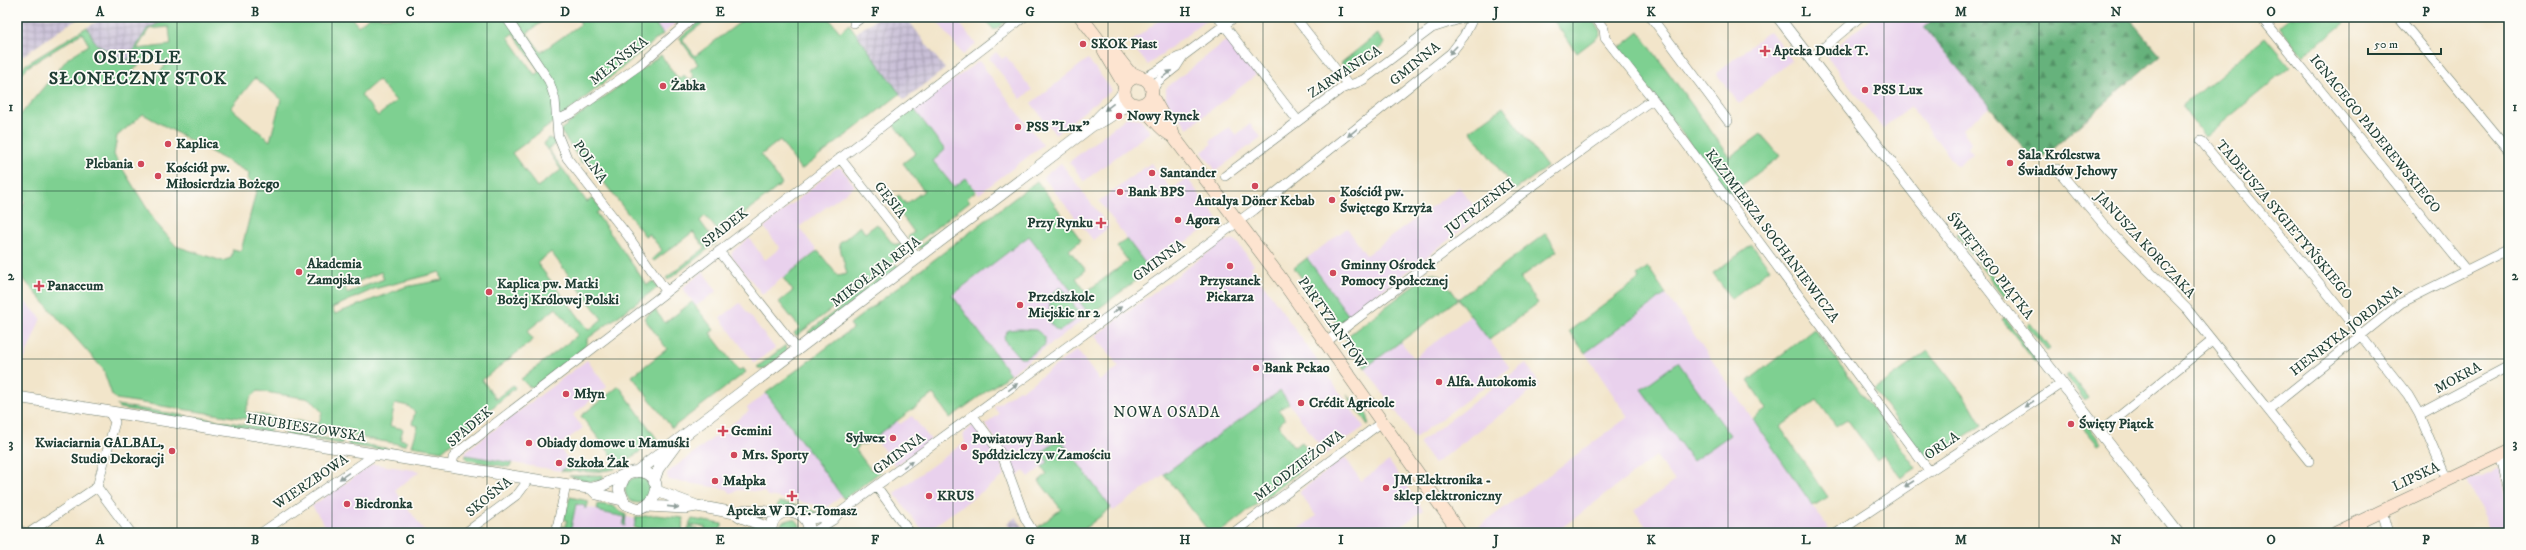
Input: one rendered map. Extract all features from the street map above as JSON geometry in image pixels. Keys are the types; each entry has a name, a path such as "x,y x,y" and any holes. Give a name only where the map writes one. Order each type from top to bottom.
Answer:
{"main road":[{"path":"1081,17 1103,46 1114,53 1130,72 1150,83 1152,94 1144,104 1135,104 1127,100 1122,78 1105,55 1103,46"},
{"path":"1124,88 1130,79 1141,77"},
{"name":"PARTYZANTÓW","path":"1152,94 1154,103 1170,127 1173,136 1238,221 1326,342 1460,533"},
{"name":"PARTYZANTÓW","path":"1135,104 1146,110 1162,129 1173,136"},
{"name":"LIPSKA","path":"2336,533 2504,453"}],"street":[{"name":"POLNA","path":"506,17 549,81 555,99 558,136 567,158 628,236 666,291"},
{"name":"MŁYŃSKA","path":"557,120 572,113 630,72 694,17"},
{"path":"854,23 862,17"},
{"name":"SPADEK","path":"452,467 453,458 458,452 1024,17"},
{"path":"1218,17 1298,121"},
{"path":"1141,77 1150,75 1174,59 1183,56 1235,17"},
{"path":"1295,17 1348,85"},
{"name":"ZARWANICA","path":"1225,176 1348,85 1363,80 1420,36 1439,24 1473,17"},
{"name":"GMINNA","path":"811,533 833,520 838,514 877,487 1238,221 1450,53 1467,31 1473,17"},
{"name":"KAZIMIERZA SOCHANIEWICZA","path":"1595,17 1604,29 1605,38 1653,99 1929,471"},
{"path":"1651,17 1728,121"},
{"name":"ŚWIĘTEGO PIĄTKA","path":"1778,17 2178,533"},
{"path":"1810,59 1860,17"},
{"name":"IGNACEGO PADEREWSKIEGO","path":"2261,17 2466,270"},
{"path":"2398,17 2509,151"},
{"path":"1152,94 1157,82 1176,67 1183,56"},
{"name":"MIKOŁAJA REJA","path":"636,472 668,446 677,442 1093,125 1100,115 1119,99 1124,88"},
{"name":"JUTRZENKI","path":"1326,342 1523,193 1653,99"},
{"name":"MIKOŁAJA REJA","path":"1093,125 1102,123 1126,106 1135,104"},
{"name":"TADEUSZA SYGIETYŃSKIEGO","path":"2201,141 2312,274 2408,395 2419,414 2447,480"},
{"name":"GĘSIA","path":"840,158 918,258"},
{"name":"JANUSZA KORCZAKA","path":"2057,168 2106,227 2178,300 2309,461"},
{"name":"HENRYKA JORDANA","path":"2268,410 2409,298 2509,249"},
{"path":"719,251 798,350"},
{"path":"2100,432 2212,341"},
{"name":"MOKRA","path":"2419,414 2509,366"},
{"name":"ORLA","path":"1837,533 2062,383"},
{"name":"HRUBIESZOWSKA","path":"17,397 566,485 591,488 625,476"},
{"path":"30,533 97,487 115,422 109,412"},
{"path":"973,416 1002,455 1026,519 1034,533"},
{"name":"MŁODZIEŻOWA","path":"1233,533 1382,422"},
{"name":"MIKOŁAJA REJA","path":"655,486 658,469 677,442"},
{"path":"2504,453 2509,491"},
{"name":"WIERZBOWA","path":"261,533 376,454"},
{"path":"697,506 685,508 648,506 634,508 622,500 619,489 625,476 636,472 647,474 655,486 697,506 737,513 745,510 781,513 795,511 807,520 811,533"},
{"name":"SKOŚNA","path":"465,533 518,494 527,479"},
{"path":"556,533 566,485"},
{"path":"648,506 655,498 655,486"},
{"path":"97,487 131,533"},
{"path":"877,487 910,533"},
{"name":"HRUBIESZOWSKA","path":"591,488 598,494 622,500"},
{"path":"2382,511 2388,533"},
{"path":"737,513 744,519 771,531 774,520 781,513"},
{"name":"GMINNA","path":"807,520 838,514"},
{"path":"17,529 26,533"}],"shaded area":[{"path":"17,17 83,17 67,25 17,60"},
{"path":"106,17 172,17 147,29 127,62 96,44 87,27"},
{"path":"650,17 682,17 663,34"},
{"path":"879,17 906,17 945,69 904,100 856,33"},
{"path":"934,17 955,17 976,44 963,55"},
{"path":"1163,17 1210,17 1148,65 1130,43"},
{"path":"1873,17 1936,17 1924,27 1991,106 1962,129 1971,142 1968,148 1973,154 1957,166 1910,106 1883,129 1826,55"},
{"path":"1770,31 1792,60 1739,104 1716,73"},
{"path":"1228,39 1256,75 1188,128 1166,101 1166,88"},
{"path":"996,52 1002,59 1006,56 1032,90 1021,99 989,58"},
{"path":"1088,59 1112,90 1055,134 1031,103"},
{"path":"979,61 1043,145 979,194 966,178 954,187 932,160 945,150 914,109"},
{"path":"1127,117 1140,119 1150,132 1084,181 1069,162"},
{"path":"1250,124 1261,137 1216,171 1202,152 1212,144 1210,141 1229,127 1236,135"},
{"path":"1061,163 1109,227 1093,240 1043,177"},
{"path":"1151,163 1171,190 1187,178 1218,219 1149,269 1099,201"},
{"path":"836,168 841,168 855,186 799,227 817,251 762,294 731,255 733,251 749,238 765,260 780,248 764,227"},
{"path":"1459,187 1481,215 1349,316 1307,258 1347,228 1366,255"},
{"name":"Przedszkole Miejskie nr 2","path":"1029,235 1090,315 1010,374 952,295"},
{"path":"1231,240 1237,242 1254,265 1251,267 1364,427 1326,454 1280,391 1113,511 1060,439 1041,453 1048,462 1029,477 1024,471 1016,477 1009,457 985,425 999,414 994,407 1019,390 1021,391 1077,350 1100,381 1119,367 1095,336 1224,241"},
{"path":"703,272 717,291 696,306 682,288"},
{"path":"17,293 41,318 18,375 17,375"},
{"path":"1666,294 1829,529 1823,533 1651,533 1634,510 1675,481 1656,456 1555,533 1482,533 1478,527 1628,417 1585,353"},
{"path":"740,303 775,348 754,363 720,318"},
{"path":"1471,315 1510,368 1415,438 1365,368 1401,342 1414,358"},
{"path":"587,360 607,387 573,415 583,428 558,446 571,463 561,471 465,455 466,451"},
{"path":"1526,363 1540,385 1434,464 1419,443"},
{"path":"766,393 842,496 827,507 769,496 764,492 738,490 732,494 727,489 668,480 667,473 749,411 747,408"},
{"path":"912,416 931,440 896,466 874,437 891,423 897,421 900,424"},
{"path":"974,425 1000,459 1004,476 924,533 894,493 965,442 963,434"},
{"path":"1345,457 1361,481 1389,461 1423,510 1392,533 1293,533 1316,516 1299,492"},
{"path":"373,464 420,471 395,490 425,532 330,533 312,506"},
{"path":"2499,468 2509,513 2509,533 2488,533 2484,512 2467,482"},
{"path":"576,504 635,519 634,528 632,528 631,533 570,533"},
{"path":"1016,517 1026,533 1014,533 1007,524"}],"green space":[{"path":"172,17 351,17 358,26 369,17 549,17 527,33 541,52 581,24 577,17 650,17 663,34 569,111 512,153 537,187 561,170 544,144 548,138 554,140 555,144 548,149 587,202 593,198 601,209 596,213 647,285 653,281 658,287 587,339 587,345 534,387 528,386 521,379 578,335 556,308 527,331 533,340 482,380 496,399 513,385 515,388 442,451 412,446 418,426 412,424 415,412 408,406 395,403 390,426 403,429 400,439 407,441 405,445 284,425 285,419 319,424 322,412 311,399 258,391 251,397 245,412 274,417 273,423 116,399 112,395 103,369 17,272 17,215 25,202 17,197 17,119 69,57 89,45 82,33 29,66 17,78 17,73 25,65 87,27 96,44 127,62 147,29","holes":["169,27 171,45 137,49 149,29","513,33 540,72 535,75 508,37","150,52 165,66 148,86 132,72","255,78 281,99 270,141 231,108","378,80 396,101 378,116 361,95","143,114 249,173 248,180 258,184 241,251 233,249 231,258 222,261 176,246 156,223 114,155 117,136","551,252 602,319 589,330 537,263","381,272 384,279 347,293 345,287","440,272 442,280 405,287 335,314 332,308 374,289"]},
{"path":"705,17 711,17 682,39 695,56 747,17 828,17 840,32 849,24 900,94 801,170 780,140 761,155 782,184 720,233 705,216 700,221 716,243 668,280 666,278 705,248 693,232 654,261 652,259 662,250 649,234 645,236 593,168 588,159 582,163 560,130 661,55 676,76 680,78 684,75 689,81 694,77 690,70 698,64 679,38"},
{"path":"983,17 1010,17 1011,18 994,30"},
{"path":"1551,17 1591,17 1601,31 1599,36 1577,53"},
{"path":"1936,17 2128,17 2160,55 2036,163 1924,27"},
{"path":"2290,17 2351,17 2303,57 2279,26"},
{"path":"1639,32 1730,157 1761,134 1780,156 1729,195 1618,49"},
{"path":"1377,34 1385,44 1351,70 1347,70 1341,63"},
{"path":"2265,37 2290,67 2205,137 2182,106"},
{"path":"1503,107 1547,167 1515,190 1470,131"},
{"path":"914,109 945,150 933,161 954,187 966,178 976,191 967,198 970,201 914,245 908,237 914,232 891,201 899,195 906,204 924,191 903,163 916,153 893,124"},
{"path":"1037,181 1081,240 1069,250 1086,270 1076,278 1086,292 1128,261 1117,246 1127,239 1150,270 1090,315 1029,236 952,295 1010,374 950,418 933,394 866,444 860,444 856,450 871,470 876,467 880,472 844,499 766,393 853,328 850,324"},
{"path":"877,224 893,244 903,245 908,251 796,336 794,333 800,328 779,302 793,291 783,278 818,251 838,276 847,274 839,244 860,226 865,233"},
{"path":"946,225 948,229 923,248 917,248"},
{"path":"1959,232 1974,252 1971,254 1956,234"},
{"path":"1546,233 1557,251 1520,278 1538,303 1489,340 1458,299"},
{"path":"1752,245 1770,269 1731,299 1713,273"},
{"path":"1977,256 2009,297 2006,299 1974,258"},
{"path":"1307,258 1349,316 1337,325 1334,320 1336,317 1331,310 1328,312 1294,268"},
{"path":"896,264 899,267 810,335 808,332"},
{"path":"1648,267 1666,294 1585,353 1569,331 1639,279 1637,275"},
{"path":"1430,273 1440,275 1458,299 1365,368 1345,338"},
{"path":"1060,287 1070,296 1078,314 1073,322 1059,331 1052,325 1050,320 1050,310 1051,295"},
{"path":"692,302 714,330 710,333 739,371 743,368 746,372 672,428 632,376 667,349 644,318 655,310 665,323"},
{"path":"2004,317 2037,360 2035,362 2002,319"},
{"path":"2030,323 2050,349 2047,351 2027,326"},
{"path":"1814,329 1916,468 1901,478 1883,455 1877,460 1847,419 1836,426 1817,400 1780,427 1828,497 1813,506 1753,419 1767,409 1748,381"},
{"path":"1008,330 1036,330 1045,337 1045,345 1025,358 1020,358 1005,341 1004,336"},
{"path":"786,345 787,351 763,370 757,367"},
{"path":"1928,351 1970,404 1982,425 1930,459 1925,458 1874,390"},
{"path":"1678,362 1730,435 1693,461 1641,389"},
{"path":"2069,373 2088,398 2085,401 2066,375"},
{"path":"619,386 657,439 620,466 581,416"},
{"path":"1280,391 1289,403 1279,410 1285,419 1278,425 1294,447 1302,442 1314,457 1313,461 1219,533 1210,533 1164,474"},
{"path":"1347,395 1358,404 1368,416 1368,425"},
{"path":"116,405 187,416 185,419 119,408"},
{"path":"196,417 272,429 268,432 197,420"},
{"path":"2086,423 2101,443 2098,445 2082,426"},
{"path":"283,431 342,441 342,444 285,434"},
{"path":"1060,439 1111,508 1079,533 1041,533 1037,528 1061,509 1039,481 1047,474 1042,467 1048,462 1041,453"},
{"path":"348,442 403,451 401,453 348,445"},
{"path":"465,455 512,463 509,467 467,460"},
{"path":"571,463 576,469 601,469 613,465 615,469 595,472 561,471"},
{"path":"603,475 603,480 589,482 569,476"},
{"path":"638,477 647,481 651,490 647,499 638,503 629,499 625,490 629,481"},
{"path":"570,497 588,501 588,505 585,509 585,506 576,504 570,533 561,533 562,526 565,527 567,520 564,519"},
{"path":"779,502 803,506 819,513 811,514 792,506 776,510"},
{"path":"598,504 613,506 626,515 625,526 623,525 625,517 600,512 597,509"},
{"path":"656,515 683,518 682,533 658,533 634,528 636,517"},
{"path":"692,519 722,524 722,527 717,533 687,533 689,526 705,532 705,527 689,525"},
{"path":"793,519 799,523 802,533 779,533 782,522"}],"place":[{"name":"SKOK Piast","path":"1083,44"},
{"name":"Apteka Dudek T.","path":"1765,51"},
{"name":"Żabka","path":"663,86"},
{"name":"PSS Lux","path":"1865,90"},
{"name":"Nowy Rynek","path":"1119,116"},
{"name":"PSS \"Lux\"","path":"1018,127"},
{"name":"Kaplica","path":"168,144"},
{"name":"Sala Królestwa Świadków Jehowy","path":"2010,163"},
{"name":"Plebania","path":"141,164"},
{"name":"Santander","path":"1152,173"},
{"name":"Kościół pw. Miłosierdzia Bożego","path":"158,176"},
{"name":"Antalya Döner Kebab","path":"1255,186"},
{"name":"Bank BPS","path":"1120,192"},
{"name":"Kościół pw. Świętego Krzyża","path":"1332,200"},
{"name":"Agora","path":"1178,220"},
{"name":"Przy Rynku","path":"1101,223"},
{"name":"Przystanek Piekarza","path":"1230,266"},
{"name":"Akademia Zamojska","path":"299,272"},
{"name":"Gminny Ośrodek Pomocy Społecznej","path":"1333,273"},
{"name":"Panaceum","path":"39,286"},
{"name":"Kaplica pw. Matki Bożej Królowej Polski","path":"489,292"},
{"name":"Przedszkole Miejskie nr 2","path":"1020,305"},
{"name":"Bank Pekao","path":"1256,368"},
{"name":"Alfa. Autokomis","path":"1439,382"},
{"name":"Młyn","path":"566,394"},
{"name":"Crédit Agricole","path":"1301,403"},
{"name":"Święty Piątek","path":"2071,424"},
{"name":"Gemini","path":"723,431"},
{"name":"Sylwex","path":"893,438"},
{"name":"Obiady domowe u Mamuśki","path":"529,443"},
{"name":"Powiatowy Bank Spółdzielczy w Zamościu","path":"964,447"},
{"name":"Kwiaciarnia GALBAL, Studio Dekoracji","path":"172,451"},
{"name":"Mrs. Sporty","path":"734,455"},
{"name":"Szkoła Żak","path":"559,463"},
{"name":"Małpka","path":"715,481"},
{"name":"JM Elektronika - sklep elektroniczny","path":"1386,488"},
{"name":"Apteka W D.T. Tomasz","path":"792,496"},
{"name":"KRUS","path":"929,496"},
{"name":"Biedronka","path":"347,504"}],"district":[{"name":"OSIEDLE SŁONECZNY STOK","path":"138,68"},
{"name":"NOWA OSADA","path":"1167,412"}]}
